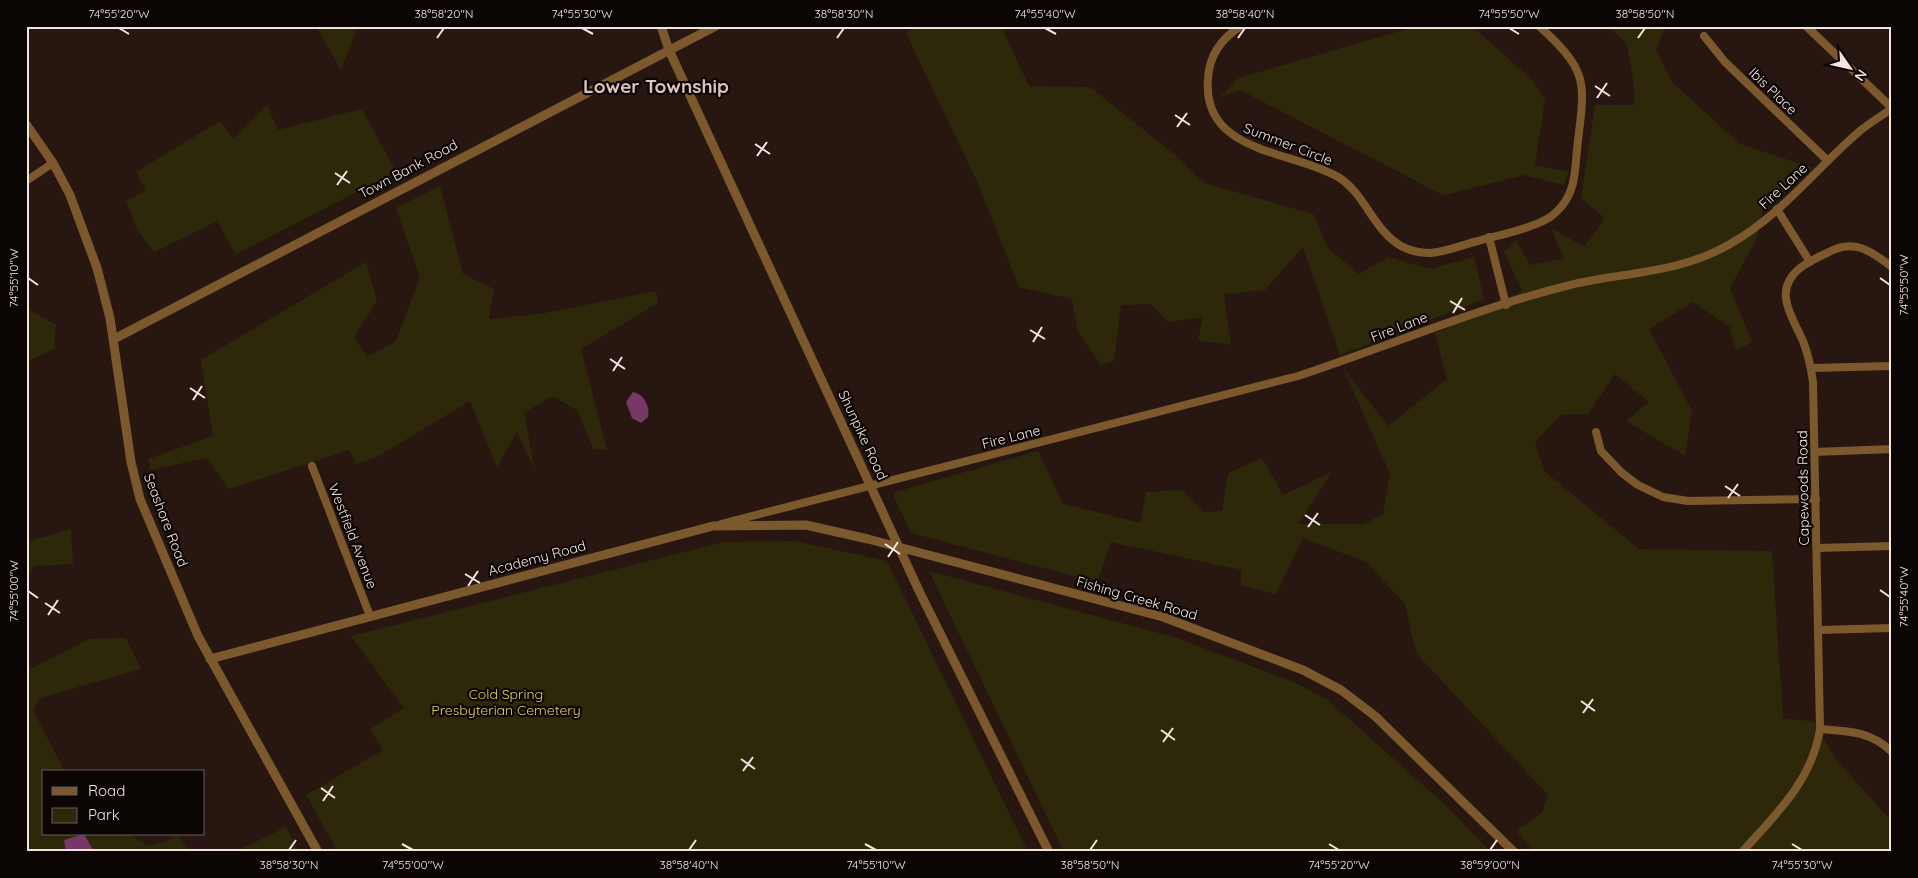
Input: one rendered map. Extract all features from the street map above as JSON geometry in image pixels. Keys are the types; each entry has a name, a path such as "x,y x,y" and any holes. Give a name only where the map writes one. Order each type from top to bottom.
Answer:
{"street":[{"name":"Shunpike Road","path":"661,26 669,50 899,548 1049,852"},
{"name":"Town Bank Road","path":"114,339 716,26"},
{"name":"Summer Circle","path":"1240,26 1218,48 1208,78 1208,90 1214,111 1233,136 1252,146 1339,178 1356,193 1387,235 1398,244 1411,250 1430,253 1545,220 1555,213 1567,198 1574,178 1583,96 1580,76 1570,56 1539,26"},
{"path":"1806,26 1892,108"},
{"name":"Ibis Place","path":"1704,36 1725,62 1828,161"},
{"name":"Fire Lane","path":"871,486 1298,376 1431,328 1571,285 1673,268 1692,262 1741,238 1777,209 1861,130 1892,108"},
{"name":"Seashore Road","path":"26,124 53,163 70,194 97,268 114,339 135,480 198,636 318,852"},
{"path":"26,181 53,163"},
{"path":"1777,209 1810,262"},
{"path":"1489,237 1506,305"},
{"name":"Capewoods Road","path":"1742,852 1802,781 1814,756 1820,729 1815,452 1811,368 1803,340 1790,318 1786,301 1789,284 1793,276 1810,262 1834,248 1852,245 1868,249 1892,266"},
{"path":"1811,368 1892,366"},
{"path":"1596,432 1601,451 1622,473 1638,485 1663,497 1688,501 1816,499"},
{"path":"1815,452 1892,449"},
{"name":"Westfield Avenue","path":"312,466 370,616"},
{"name":"Academy Road","path":"210,658 871,486"},
{"name":"Fishing Creek Road","path":"713,526 806,525 899,548 1163,617 1324,681 1375,716 1514,852"},
{"path":"1817,548 1892,546"},
{"path":"1819,630 1892,628"},
{"path":"1820,729 1860,732 1878,740 1892,752"}],"green space":[{"path":"316,26 358,26 341,70"},
{"path":"919,26 1001,26 1029,86 1090,87 1179,158 1204,183 1313,214 1328,248 1359,274 1388,257 1430,269 1474,257 1484,299 1340,355 1303,247 1265,290 1224,294 1231,345 1198,340 1203,317 1168,322 1151,304 1121,305 1114,361 1101,365 1078,332 1072,299 1019,287 976,179 910,42 907,32"},
{"path":"1417,26 1472,26 1532,80 1545,100 1535,165 1569,172 1564,185 1524,175 1443,195 1240,90 1220,97 1239,78"},
{"path":"1608,26 1666,26 1656,50 1672,82 1740,144 1813,168 1763,208 1757,238 1730,288 1752,342 1736,351 1730,327 1693,302 1649,329 1692,411 1685,456 1626,421 1649,402 1615,374 1588,414 1562,414 1535,442 1544,471 1639,549 1772,551 1783,719 1813,721 1835,758 1892,822 1892,852 1536,852 1516,831 1542,812 1548,795 1416,653 1405,604 1366,562 1303,538 1276,594 1240,585 1242,570 1111,542 1097,582 911,533 894,497 895,492 1038,451 1063,504 1140,523 1146,492 1182,490 1205,512 1222,511 1228,473 1262,458 1283,495 1332,472 1298,524 1364,524 1383,514 1390,474 1343,368 1388,426 1447,379 1435,333 1522,291 1504,252 1516,240 1530,265 1564,259 1551,228 1584,247 1605,218 1581,199 1595,105 1634,105 1635,92 1627,44"},
{"path":"267,105 278,130 362,109 396,172 236,254 217,221 154,252 137,230 126,201 146,190 136,172 220,121 233,139"},
{"path":"440,186 463,274 494,289 489,319 540,314 656,291 658,303 581,349 607,450 593,449 577,410 552,396 524,413 535,471 517,432 497,467 470,401 375,458 356,464 349,450 229,489 207,458 150,470 148,459 213,436 201,360 366,262 377,301 354,337 367,357 396,341 420,277 396,208"},
{"path":"26,296 28,309 56,325 54,349 26,362"},
{"path":"71,529 73,564 34,566 26,580 26,542"},
{"name":"Cold Spring Presbyterian Cemetery","path":"794,541 887,561 1028,852 338,852 306,795 383,750 370,729 404,708 351,636 724,542"},
{"path":"929,571 1177,638 1296,683 1329,701 1442,802 1491,852 1064,852"},
{"path":"126,638 141,669 40,698 33,710 64,770 42,770 42,836 133,836 147,846 165,842 179,836 189,852 26,852 26,665 31,669 89,639"},
{"path":"286,827 299,852 235,852"}],"shaded area":[{"path":"633,392 640,395 647,405 648,417 641,423 632,418 626,402"},
{"path":"85,836 94,852 66,852 64,840"}],"district":[{"name":"Lower Township","path":"656,86"}]}
